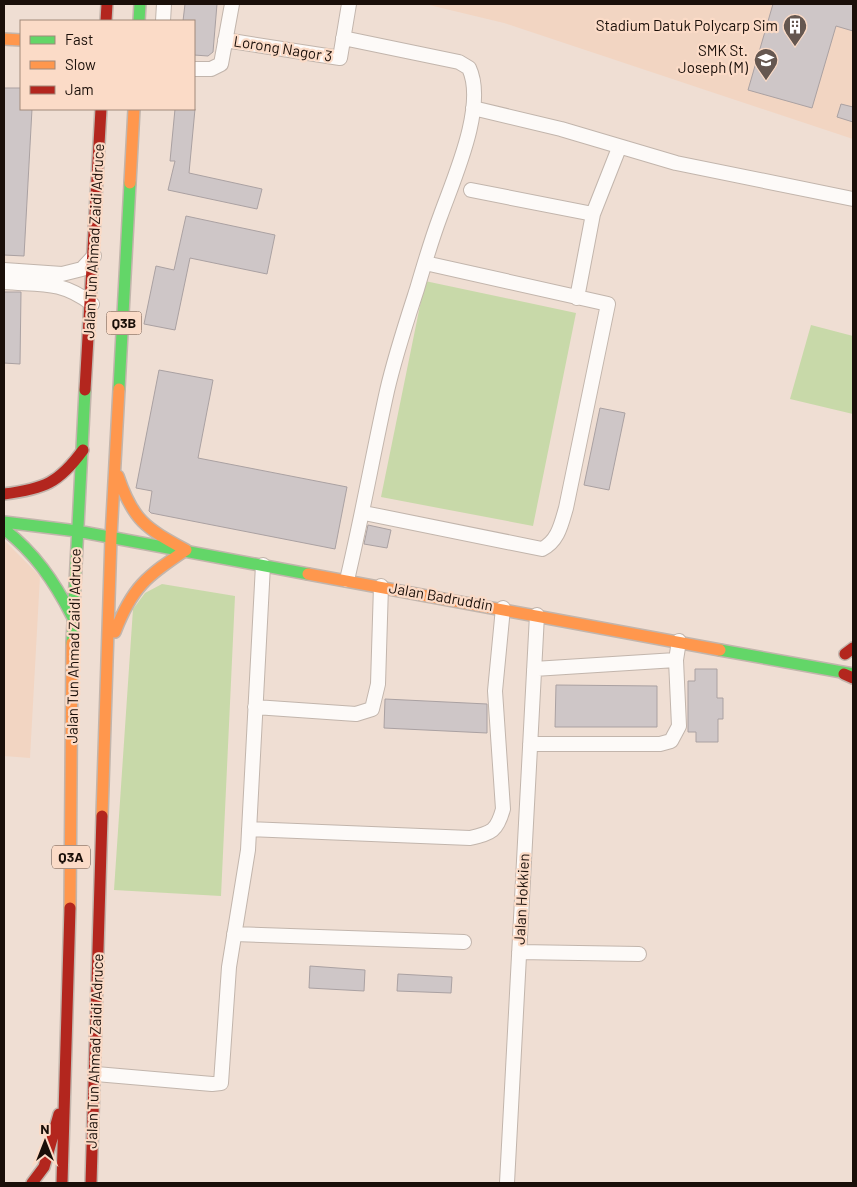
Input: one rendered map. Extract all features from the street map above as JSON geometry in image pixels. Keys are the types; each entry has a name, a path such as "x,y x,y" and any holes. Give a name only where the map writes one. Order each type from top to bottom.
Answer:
{"main road":[{"path":"139,20 140,4"},
{"path":"95,20 106,12"},
{"path":"4,39 20,40"},
{"name":"Jalan Tun Ahmad Zaidi Adruce","path":"62,1183 70,971 72,616 92,304 101,110"},
{"name":"Jalan Tun Ahmad Zaidi Adruce","path":"91,1183 96,1074 110,537 124,319 134,110"},
{"path":"4,494 35,491 53,484 67,472 83,450"},
{"path":"108,650 125,604 136,586 186,550 143,526 130,510 114,463"},
{"name":"Jalan Badruddin","path":"4,522 77,530 772,658 850,675"},
{"path":"4,529 37,557 52,576 72,616"},
{"name":"Jalan Badruddin","path":"772,658 807,660 843,653"},
{"path":"32,1183 44,1167 65,1092"}],"street":[{"path":"163,20 164,4"},
{"path":"195,69 211,69 221,64 232,4"},
{"path":"347,580 364,513 387,390 425,263 458,172 473,108 474,90 473,76 469,68 459,62 343,38 349,4"},
{"name":"Lorong Nagor 3","path":"225,40 340,58 343,38"},
{"path":"473,108 561,129 619,148 676,163 853,199"},
{"path":"577,298 593,214 619,148"},
{"path":"471,190 593,214"},
{"path":"4,270 62,274 82,269 94,256"},
{"path":"364,513 542,549 551,545 558,533 566,508 608,304 425,263"},
{"path":"4,282 61,286 78,293 92,304"},
{"path":"96,1074 212,1084 221,1083 229,967 248,850 263,564"},
{"path":"254,707 356,714 372,708 378,684 381,586"},
{"path":"249,829 470,838 488,834 499,825 503,809 495,691 503,608"},
{"name":"Jalan Hokkien","path":"506,1183 537,615"},
{"path":"530,744 660,744 670,741 679,726 676,660 679,641"},
{"path":"534,669 676,660"},
{"path":"234,934 464,942"},
{"path":"519,952 639,954"}],"shaded area":[{"name":"SMK St. Joseph (M)","path":"425,4 853,4 853,139 504,23"},
{"path":"4,540 40,576 30,758 4,756"}],"green space":[{"path":"425,281 576,313 533,526 381,497"},
{"path":"811,325 853,336 853,414 790,399"},
{"path":"162,584 235,596 221,896 114,890 133,609 145,593"}],"building":[{"path":"185,4 217,4 213,52 208,56 195,55 195,20 183,20"},
{"name":"Stadium Datuk Polycarp Sim","path":"773,4 853,4 853,31 836,26 812,108 748,90"},
{"path":"4,88 20,88 20,110 32,110 24,256 4,255"},
{"path":"841,104 853,107 853,122 837,117"},
{"path":"175,110 195,110 189,173 262,189 257,209 168,190 175,161 170,161"},
{"path":"186,216 275,235 267,274 190,258 175,330 144,324 156,266 174,270"},
{"path":"4,292 21,292 20,364 4,363"},
{"path":"159,370 213,380 198,458 347,487 335,549 151,513 149,511 152,491 136,488"},
{"path":"600,408 625,413 609,490 584,485"},
{"path":"368,525 391,530 387,548 364,544"},
{"path":"695,669 717,669 717,698 723,698 723,719 718,719 718,742 696,742 696,732 688,732 688,681 695,681"},
{"path":"556,685 657,686 657,727 555,727"},
{"path":"385,699 487,704 487,733 384,728"},
{"path":"310,966 365,970 364,991 309,988"},
{"path":"398,974 452,977 451,993 397,991"}],"traffic: fast":[{"path":"139,20 140,4"},
{"path":"119,389 130,183"},
{"path":"72,643 85,390"},
{"path":"4,522 77,531 308,574"},
{"path":"4,529 43,568 72,616"},
{"path":"720,650 853,674"}],"traffic: slow":[{"path":"4,39 20,40"},
{"path":"130,183 134,110"},
{"path":"102,816 111,537 119,389"},
{"path":"115,632 128,604 142,584 161,567 186,550 151,529 143,522 129,503 118,476"},
{"path":"308,574 720,650"},
{"path":"70,908 72,643"}],"traffic: jam":[{"path":"106,20 107,4"},
{"path":"85,390 101,110"},
{"path":"4,494 30,490 50,482 66,470 83,450"},
{"path":"845,654 853,648"},
{"path":"844,674 853,678"},
{"path":"91,1183 102,816"},
{"path":"62,1183 70,908"},
{"path":"32,1183 44,1167 59,1114"}],"place":[{"name":"Stadium Datuk Polycarp Sim","path":"795,47"},
{"name":"SMK St. Joseph (M)","path":"766,81"}]}
